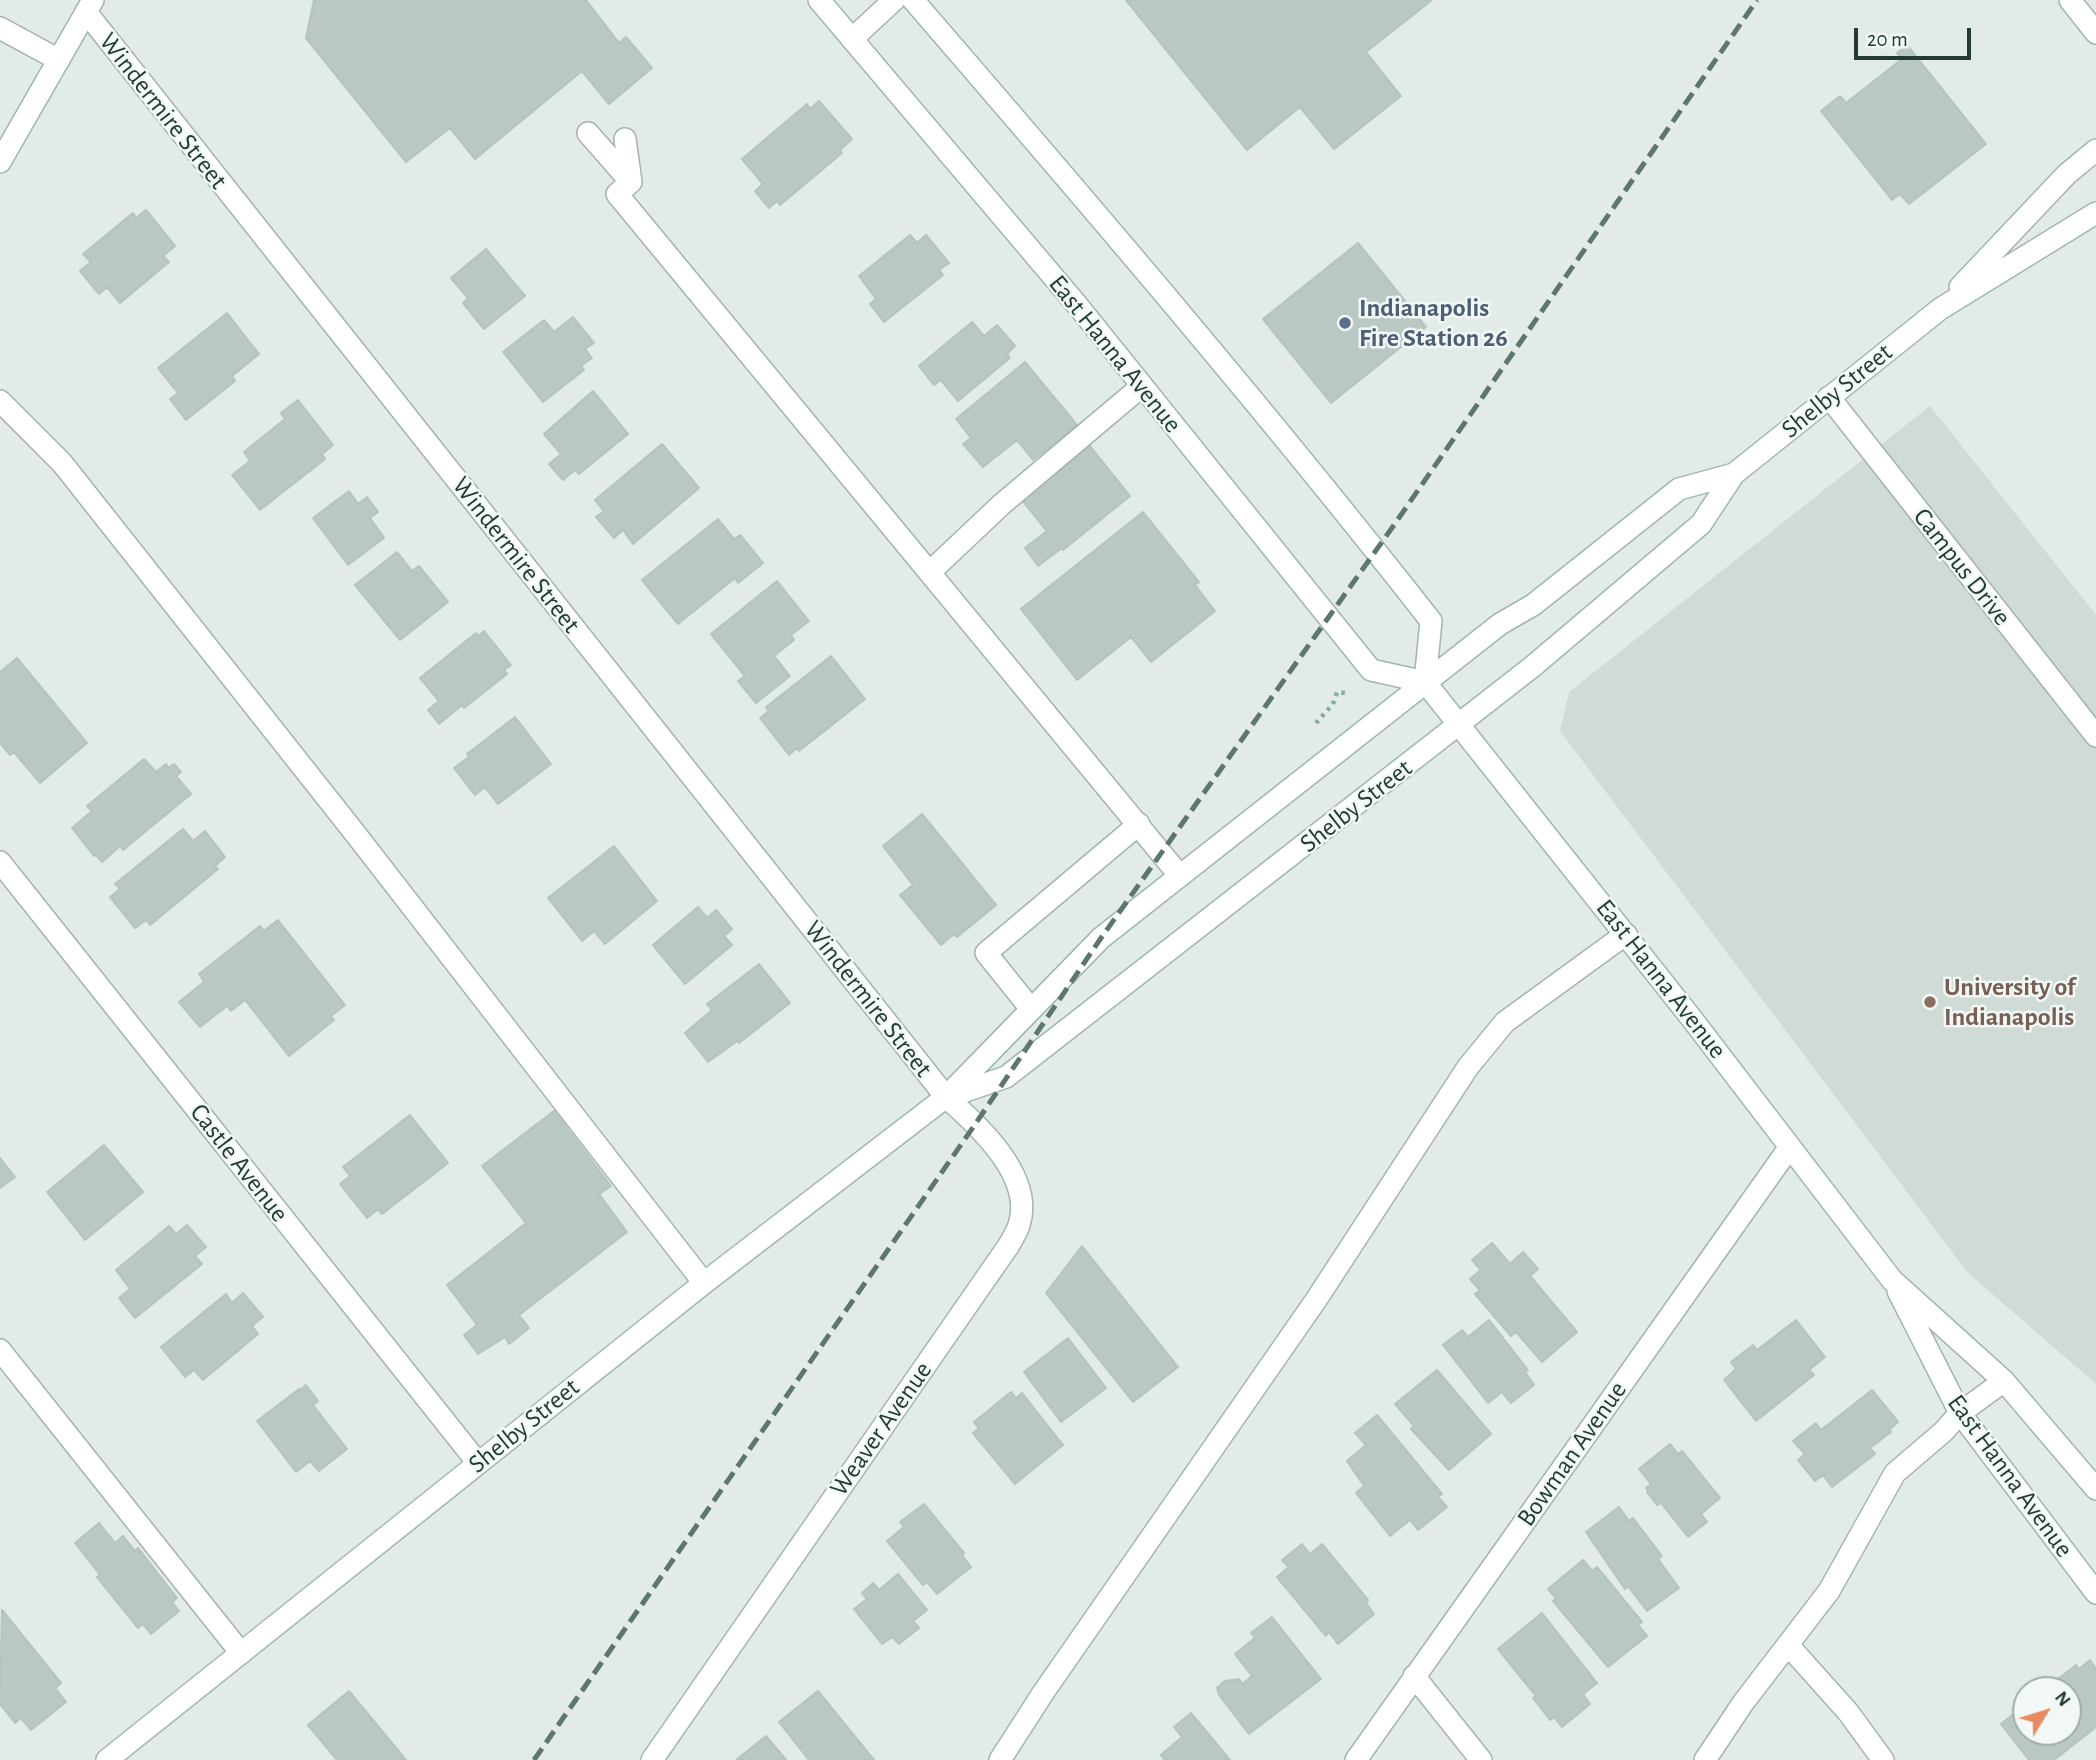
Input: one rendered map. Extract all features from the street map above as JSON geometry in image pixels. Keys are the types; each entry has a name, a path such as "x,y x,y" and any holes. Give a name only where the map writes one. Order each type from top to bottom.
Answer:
{"main road":[{"name":"East Hanna Avenue","path":"819,0 1078,306 1371,670 1425,682 1626,934 1892,1280 2004,1381 2096,1489"},
{"path":"852,39 894,0"},
{"path":"913,0 1166,293 1322,482 1431,621 1425,682"},
{"path":"2070,0 2096,33"},
{"path":"0,162 89,6"},
{"name":"Windermire Street","path":"89,6 946,1097"},
{"path":"0,27 59,60"},
{"path":"588,133 631,182"},
{"path":"625,139 631,182"},
{"name":"Shelby Street","path":"1940,309 2067,174 2096,150"},
{"path":"631,182 617,194 931,571 1180,876"},
{"name":"Shelby Street","path":"946,1097 1006,1077 1532,667 1701,524 1734,474 1940,309 2096,213"},
{"path":"931,571 1002,504 1142,386"},
{"name":"Campus Drive","path":"1829,397 2096,736"},
{"path":"0,401 62,463 704,1283"},
{"name":"Shelby Street","path":"107,1760 704,1283 946,1097 1101,938 1425,682 1500,624 1533,605 1679,489 1734,474"},
{"path":"1031,1009 986,953 1139,824"},
{"name":"Castle Avenue","path":"0,862 478,1463"},
{"path":"1000,1760 1043,1693 1316,1300 1468,1066 1505,1022 1626,934"},
{"name":"Weaver Avenue","path":"652,1760 1001,1256 1019,1226 1019,1189 1008,1166 976,1123 946,1097"},
{"name":"Bowman Avenue","path":"1356,1760 1789,1148"},
{"name":"East Hanna Avenue","path":"1892,1280 1960,1413 2096,1593"},
{"path":"0,1349 241,1653"},
{"path":"1705,1760 1743,1703 1829,1591 1895,1474 1943,1432 1960,1413 2004,1381"},
{"path":"1788,1645 1848,1712 1883,1760"},
{"path":"1414,1676 1481,1760"}],"path":[{"path":"1316,723 1334,704 1337,692 1345,693"}],"shaded area":[{"name":"University of Indianapolis","path":"1930,406 2096,615 2096,1384 1968,1273 1560,731 1569,692"}],"building":[{"path":"314,0 586,0 619,43 626,37 652,68 609,104 582,71 475,159 450,128 406,162 306,38"},
{"path":"1126,0 1432,0 1366,52 1401,96 1334,149 1300,107 1247,150"},
{"path":"1907,45 1986,144 1909,204 1900,194 1892,200 1821,111 1840,96 1846,103 1902,59 1897,53"},
{"path":"819,101 852,139 840,150 842,153 780,205 777,201 769,208 755,191 763,184 742,159 807,104 810,109"},
{"path":"146,210 175,246 163,256 169,262 120,303 107,287 99,294 80,271 91,262 83,254 133,213 136,218"},
{"path":"910,235 917,243 926,235 949,263 939,270 943,275 884,322 870,304 876,299 859,276"},
{"name":"Indianapolis Fire Station 26","path":"1358,243 1426,327 1331,403 1263,319"},
{"path":"486,249 525,296 484,329 463,303 468,298 451,278"},
{"path":"227,313 259,354 232,376 235,381 186,420 170,399 178,393 158,368"},
{"path":"573,317 594,343 585,349 592,358 581,366 584,370 543,402 503,352 544,320 554,332"},
{"path":"972,322 984,336 997,325 1015,346 1007,354 1010,358 958,401 941,380 934,385 919,366"},
{"path":"1025,362 1077,425 1033,460 1017,440 983,467 963,444 971,438 956,419"},
{"path":"593,391 628,434 579,474 575,470 563,480 549,464 561,454 544,434"},
{"path":"298,400 333,445 322,454 325,459 260,510 232,475 250,461 244,452 285,419 281,413"},
{"path":"662,444 699,488 633,544 623,530 614,538 596,517 604,511 595,500"},
{"path":"1090,446 1130,496 1063,550 1062,548 1038,566 1025,548 1047,531 1022,500"},
{"path":"349,491 358,504 367,497 378,512 370,518 384,538 348,565 313,518"},
{"path":"1143,512 1199,582 1195,585 1215,611 1151,662 1131,637 1077,680 1021,609"},
{"path":"718,519 734,539 740,535 763,563 738,583 735,578 678,624 642,580"},
{"path":"397,552 412,571 419,566 448,602 400,640 355,585"},
{"path":"777,581 809,621 791,635 794,640 774,656 790,676 756,703 738,681 745,676 711,634"},
{"path":"484,631 511,665 504,670 507,674 439,724 428,710 439,701 420,678 476,633 478,636"},
{"path":"831,656 865,699 799,751 797,748 789,755 760,718 769,711 766,707"},
{"path":"17,658 87,743 40,783 14,752 10,755 0,743 0,672"},
{"path":"515,717 551,764 498,804 485,787 475,795 454,768 469,757 467,754"},
{"path":"144,759 156,772 166,764 168,768 174,764 181,772 176,776 191,794 123,850 120,846 102,862 72,828 92,811 87,806"},
{"path":"922,814 996,905 957,937 954,934 941,945 900,895 913,885 883,846"},
{"path":"183,829 193,841 205,831 225,857 215,866 218,869 150,925 146,920 135,928 110,897 120,889 115,884"},
{"path":"614,846 657,901 605,944 594,931 582,941 548,898"},
{"path":"698,907 707,918 716,910 732,929 724,936 732,945 685,984 653,945"},
{"path":"278,920 345,1005 331,1016 334,1020 289,1056 245,1000 231,1011 227,1006 200,1027 179,1002 204,982 199,974 260,926 264,931"},
{"path":"759,964 790,1003 739,1043 737,1041 708,1062 685,1033 712,1010 707,1004"},
{"path":"554,1111 611,1186 599,1194 627,1232 519,1315 529,1328 509,1344 505,1337 478,1354 464,1335 477,1325 447,1285 526,1223 482,1166"},
{"path":"410,1115 448,1163 382,1214 378,1209 367,1218 340,1184 350,1176 343,1167"},
{"path":"104,1145 143,1192 85,1240 47,1192"},
{"path":"0,1158 15,1177 0,1188"},
{"path":"187,1225 206,1247 195,1256 202,1264 135,1318 119,1298 130,1289 116,1270 169,1226 176,1234"},
{"path":"1492,1243 1510,1264 1523,1252 1538,1269 1530,1276 1577,1332 1542,1362 1516,1332 1511,1336 1475,1294 1480,1290 1470,1279 1481,1270 1472,1260"},
{"path":"1082,1246 1178,1367 1133,1402 1046,1293"},
{"path":"243,1293 263,1317 252,1326 258,1334 203,1380 194,1370 185,1377 161,1347 226,1294 232,1303"},
{"path":"1489,1320 1528,1370 1525,1372 1534,1385 1511,1403 1502,1392 1488,1403 1443,1345 1462,1330 1468,1337"},
{"path":"1796,1320 1825,1357 1809,1370 1814,1375 1756,1421 1724,1380 1736,1369 1731,1362 1753,1345 1757,1350"},
{"path":"1068,1338 1106,1388 1061,1422 1024,1372"},
{"path":"1437,1370 1491,1434 1449,1470 1411,1429 1414,1426 1395,1404"},
{"path":"306,1385 318,1401 313,1405 347,1449 319,1471 310,1461 296,1472 257,1421"},
{"path":"1872,1390 1898,1422 1889,1430 1891,1432 1870,1448 1875,1454 1832,1487 1823,1475 1815,1481 1798,1460 1805,1454 1793,1441 1816,1423 1821,1430"},
{"path":"1011,1392 1016,1398 1022,1393 1063,1445 1015,1484 973,1433 979,1428 974,1422"},
{"path":"1377,1415 1442,1494 1438,1497 1447,1507 1418,1530 1410,1520 1390,1536 1356,1493 1364,1486 1347,1461 1366,1445 1355,1433"},
{"path":"1670,1444 1678,1454 1682,1451 1720,1498 1701,1514 1707,1522 1688,1537 1661,1503 1657,1505 1647,1492 1649,1491 1646,1488 1651,1484 1639,1469"},
{"path":"924,1504 964,1553 962,1555 971,1567 937,1594 927,1582 923,1585 887,1541 904,1527 900,1522"},
{"path":"1619,1507 1629,1521 1633,1518 1662,1556 1658,1559 1679,1588 1647,1611 1628,1586 1625,1589 1586,1532"},
{"path":"99,1523 115,1543 123,1536 135,1551 138,1548 177,1598 172,1602 179,1611 151,1634 143,1624 138,1628 97,1577 100,1575 75,1543"},
{"path":"1302,1544 1310,1554 1322,1544 1368,1600 1366,1603 1374,1614 1338,1644 1329,1632 1326,1636 1277,1577 1289,1567 1282,1560"},
{"path":"1583,1560 1592,1571 1597,1567 1642,1622 1638,1625 1647,1636 1608,1667 1553,1601 1556,1598 1548,1589"},
{"path":"898,1574 927,1610 913,1621 919,1628 899,1644 892,1637 882,1644 854,1609 867,1599 862,1593 873,1583 879,1590"},
{"path":"2,1610 61,1683 55,1688 66,1702 31,1730 21,1718 15,1723 0,1704"},
{"path":"1542,1613 1597,1683 1583,1694 1590,1704 1562,1727 1554,1717 1550,1720 1533,1698 1536,1696 1498,1649"},
{"path":"1272,1617 1321,1679 1249,1734 1219,1695 1217,1688 1225,1681 1239,1679 1242,1684 1252,1676 1235,1654 1255,1638 1251,1633"},
{"path":"2090,1660 2096,1669 2096,1727 2082,1738 2082,1676 2062,1676 2076,1665 2079,1669"},
{"path":"349,1691 406,1760 337,1760 308,1725"},
{"path":"818,1691 874,1760 809,1760 779,1722"},
{"path":"1191,1713 1230,1760 1165,1760 1161,1755 1182,1737 1174,1727"},
{"path":"2012,1715 2012,1738 2001,1724"},
{"path":"766,1736 786,1760 736,1760"},
{"path":"2018,1746 2072,1746 2054,1760 2029,1760"}],"railway":[{"path":"534,1760 976,1123 1101,938 1394,525 1757,0"}],"place":[{"name":"Indianapolis Fire Station 26","path":"1345,323"},
{"name":"University of Indianapolis","path":"1930,1002"}]}
